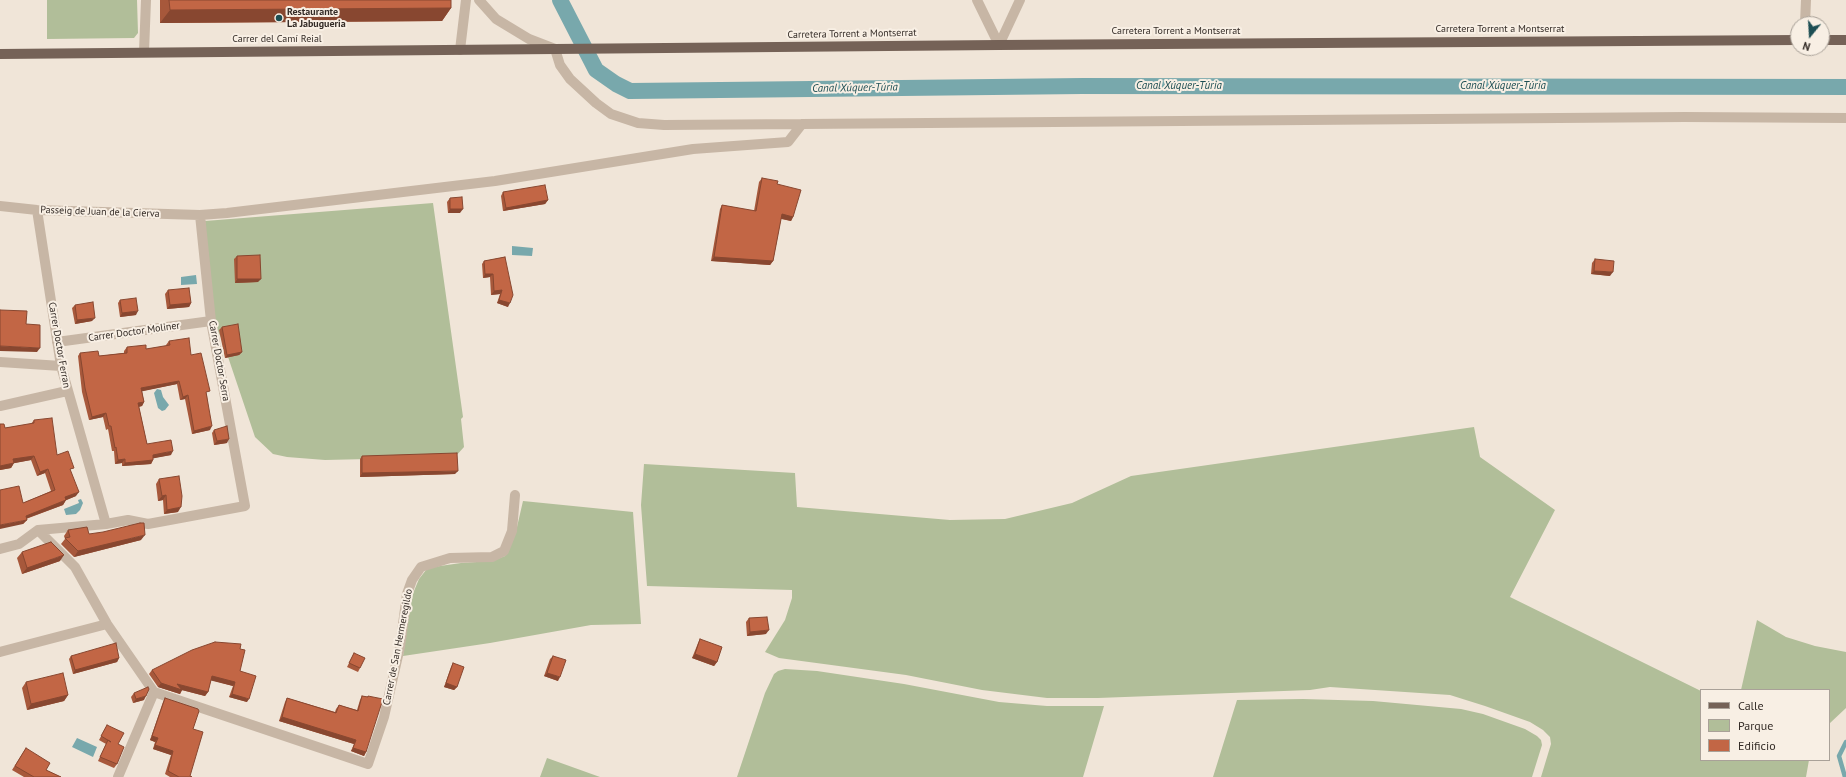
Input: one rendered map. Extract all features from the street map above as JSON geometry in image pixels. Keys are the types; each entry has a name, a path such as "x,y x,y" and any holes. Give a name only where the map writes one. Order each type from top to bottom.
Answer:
{"main road":[{"name":"Carretera Torrent a Montserrat","path":"559,49 1790,40"},
{"path":"1830,40 1846,40"},
{"name":"Carrer del Camí Reial","path":"0,54 559,49"}],"street":[{"path":"144,52 146,0"},
{"path":"460,50 466,0"},
{"path":"479,0 496,19 529,38 559,49 560,65 570,79 596,103 611,114 638,123 664,125 1685,117 1846,118"},
{"path":"977,0 999,45"},
{"path":"999,45 1020,0"},
{"path":"1805,16 1806,0"},
{"name":"Passeig de Juan de la Cierva","path":"0,206 37,210 200,215 495,181 693,149 788,142 802,124"},
{"name":"Carrer Doctor Ferran","path":"37,210 61,366 106,524"},
{"name":"Carrer Doctor Serra","path":"106,524 128,520 148,524 245,506 211,321 200,215"},
{"name":"Carrer Doctor Moliner","path":"57,342 211,321"},
{"path":"0,362 61,366"},
{"path":"0,406 67,391"},
{"name":"Carrer de San Hermeregildo","path":"154,692 368,764 384,717 400,648 407,594 412,580 422,567 443,560 462,557 492,557 504,551 512,531 515,495"},
{"path":"0,549 19,544 38,530 106,524"},
{"path":"38,530 75,567 107,624 154,692 118,777"},
{"path":"0,652 107,624"}],"green space":[{"path":"47,0 137,0 138,33 134,38 47,39"},
{"path":"433,203 463,417 461,419 464,447 455,457 325,460 287,457 273,454 255,437 223,342 214,323 205,221"},
{"path":"1474,427 1480,457 1555,510 1510,597 1700,691 1700,761 1809,761 1806,777 1541,777 1551,744 1550,737 1543,730 1530,722 1450,695 1330,687 1310,690 1098,698 1047,698 982,690 906,675 779,658 765,652 785,620 792,598 792,590 647,586 641,505 644,464 795,473 797,507 950,520 1005,519 1072,503 1131,476"},
{"path":"523,501 633,512 641,624 591,625 490,643 403,656 409,603 419,579 426,570 433,567 492,561 505,556 517,527"},
{"path":"1757,620 1786,637 1815,646 1846,652 1846,708 1830,723 1830,689 1741,689"},
{"path":"785,669 817,671 904,684 999,702 1047,706 1104,706 1083,777 737,777 765,693 774,674"},
{"path":"1303,699 1373,701 1461,709 1483,714 1525,729 1537,736 1541,740 1542,745 1532,777 1213,777 1237,700"},
{"path":"547,758 600,777 540,777"}],"water":[{"path":"512,246 533,248 532,256 512,255"},
{"path":"196,275 197,284 181,285 181,277"},
{"path":"157,389 161,390 163,397 169,405 162,411 158,408 154,393"},
{"path":"81,499 83,503 80,510 76,514 66,515 64,509 79,503 78,500"},
{"path":"77,738 97,747 93,757 72,747"}],"building":[{"path":"169,0 451,0 451,8 170,10"},
{"path":"762,178 778,181 777,184 801,190 793,217 782,214 773,261 714,257 722,205 756,211"},
{"path":"545,185 548,200 506,208 503,192"},
{"path":"462,197 463,209 450,209 450,198"},
{"path":"260,255 261,279 237,279 237,256"},
{"path":"505,257 513,295 510,303 499,300 502,290 494,291 493,274 485,274 484,261"},
{"path":"1595,259 1614,261 1613,272 1594,271"},
{"path":"189,288 191,303 170,305 168,290"},
{"path":"136,298 138,311 122,313 120,300"},
{"path":"93,302 95,318 77,320 75,305"},
{"path":"0,310 27,311 26,324 40,325 40,348 0,346"},
{"path":"238,324 242,352 227,355 222,327"},
{"path":"189,338 191,355 201,353 210,391 206,392 212,426 194,431 188,395 183,397 179,381 141,388 144,402 138,403 147,444 171,440 173,451 153,455 153,460 125,463 125,459 118,460 111,426 109,426 106,413 92,417 85,388 80,353 98,351 99,356 127,353 127,347 146,345 146,349 170,345 169,341"},
{"path":"52,418 57,455 68,451 74,468 70,469 79,492 65,497 66,500 26,516 27,520 0,525 0,490 19,486 23,503 55,490 48,469 40,472 34,456 13,459 14,463 0,466 0,424 4,424 5,428 34,423 34,420"},
{"path":"227,426 229,439 217,441 214,430"},
{"path":"457,453 458,471 362,473 362,456"},
{"path":"179,476 182,496 181,507 167,510 166,495 162,496 159,479"},
{"path":"144,523 145,535 78,551 65,538 70,537 68,530 87,527 89,534"},
{"path":"51,542 64,555 27,568 22,552"},
{"path":"767,617 769,630 750,632 749,618"},
{"path":"700,639 722,647 717,662 695,654"},
{"path":"215,642 241,644 240,649 245,650 240,671 256,676 249,699 232,694 235,682 212,676 208,692 177,684 182,690 161,683 152,670 192,650"},
{"path":"116,643 119,658 75,670 71,656"},
{"path":"354,653 365,658 360,668 349,663"},
{"path":"553,656 566,660 560,677 547,673"},
{"path":"453,663 464,667 457,687 446,683"},
{"path":"63,673 68,695 31,704 26,682"},
{"path":"148,687 149,689 146,696 136,699 134,693"},
{"path":"362,696 383,699 366,752 353,748 356,740 282,717 287,698 336,713 339,705 358,711"},
{"path":"165,698 198,709 199,711 193,729 203,732 190,776 192,777 179,777 168,771 173,751 155,745 158,738 152,736"},
{"path":"107,725 124,733 118,744 124,747 117,764 100,757 108,740 101,736"},
{"path":"26,748 50,763 46,770 61,777 34,777 15,766"}],"waterway":[{"name":"Canal Xúquer-Túria","path":"560,0 596,70 616,84 630,91 1083,86 1846,87"},
{"path":"1845,777 1839,756 1846,742"}],"place":[{"name":"Restaurante La Jabugueria","path":"279,18"}]}
